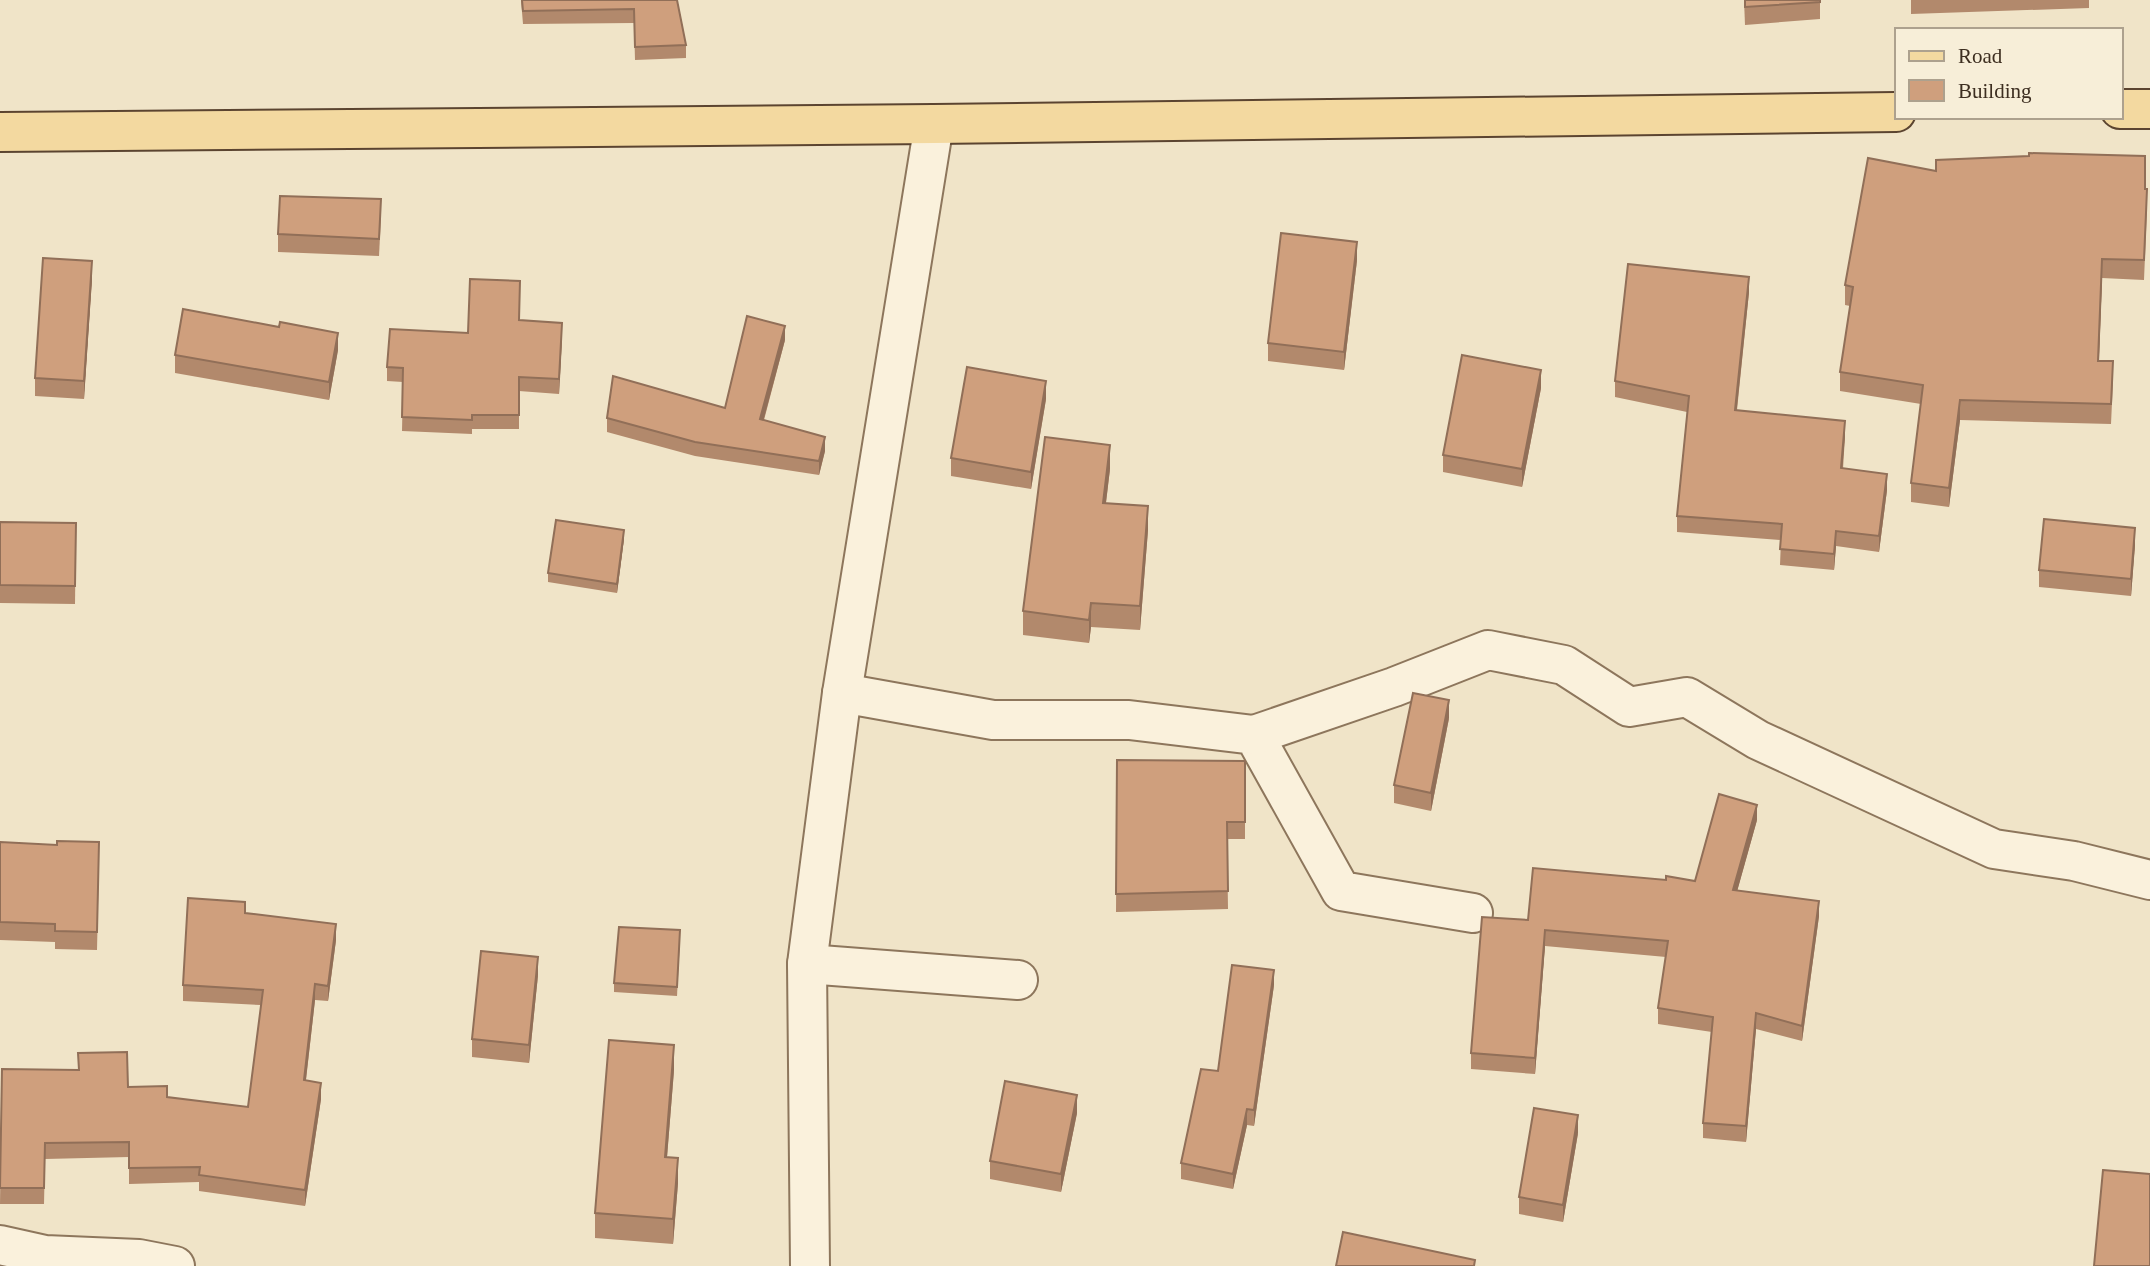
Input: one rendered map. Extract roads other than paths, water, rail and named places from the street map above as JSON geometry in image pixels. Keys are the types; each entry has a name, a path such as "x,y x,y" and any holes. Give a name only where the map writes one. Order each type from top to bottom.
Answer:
{"main road":[{"path":"2122,109 2150,109"},
{"path":"0,132 1895,112"}],"street":[{"path":"810,1266 807,964 842,693 934,124"},
{"path":"842,693 993,720 1129,720 1254,735 1394,687 1489,650 1564,665 1629,707 1687,697 1758,740 1994,849 2074,861 2150,880"},
{"path":"1254,735 1340,891 1473,913"},
{"path":"807,964 1018,980"},
{"path":"0,1245 45,1255 139,1259 175,1266"}]}
